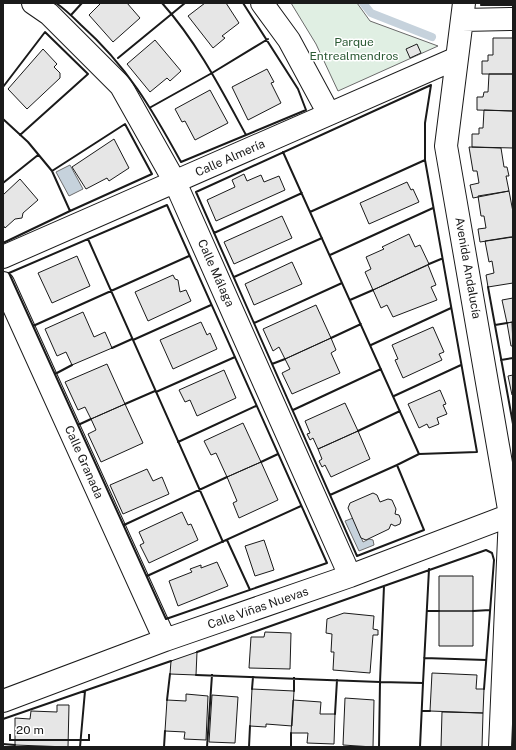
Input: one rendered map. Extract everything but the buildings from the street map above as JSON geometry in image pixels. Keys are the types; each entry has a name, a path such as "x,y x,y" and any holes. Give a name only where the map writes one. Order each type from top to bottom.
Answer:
{"street":[{"name":"Calle Málaga","path":"33,3 49,14 121,86 175,182 350,576"},
{"path":"262,3 289,40 329,114"},
{"path":"463,12 513,19"},
{"name":"Avenida Andalucía","path":"463,12 446,146 512,515 500,747"},
{"name":"Calle Almería","path":"3,258 456,58"},
{"name":"Calle Granada","path":"3,283 166,640"},
{"name":"Calle Viñas Nuevas","path":"3,701 166,640 350,576 512,515"}],"green space":[{"name":"Parque Entrealmendros","path":"291,3 357,3 370,21 438,46 338,91 316,44"}],"shaded area":[{"path":"70,165 83,189 69,196 56,172"},
{"path":"353,518 363,542 369,539 373,540 374,545 359,551 345,521"}],"waterway":[{"path":"363,3 371,13 432,37"}],"wall":[{"path":"56,3 69,13 97,40 125,72 149,106 181,162 306,110 298,89 243,3"},
{"path":"71,15 82,3"},
{"path":"162,3 175,18 197,50 218,83 246,135"},
{"path":"118,58 185,3"},
{"path":"482,3 481,5 513,5"},
{"path":"3,87 45,32 88,74 20,135"},
{"path":"151,107 212,73 268,39"},
{"path":"431,85 425,123 425,160 477,452 419,454 397,465 424,530 357,556 196,192 431,85"},
{"path":"3,119 28,142 52,171"},
{"path":"125,124 152,174 70,211 52,171 125,124"},
{"path":"283,152 419,454"},
{"path":"3,183 38,155"},
{"path":"310,212 425,160"},
{"path":"214,233 302,193"},
{"path":"167,205 327,563 166,619 9,273 167,205"},
{"path":"330,255 433,208"},
{"path":"3,243 70,211"},
{"path":"234,277 322,238"},
{"path":"88,239 223,542"},
{"path":"33,326 189,256"},
{"path":"429,264 441,259"},
{"path":"254,323 342,283"},
{"path":"488,287 513,424"},
{"path":"350,300 373,290"},
{"path":"133,340 211,305"},
{"path":"371,345 451,308"},
{"path":"495,325 507,323"},
{"path":"331,338 361,324"},
{"path":"112,348 132,339"},
{"path":"156,392 235,357"},
{"path":"501,360 513,358"},
{"path":"272,364 285,359"},
{"path":"55,374 72,365"},
{"path":"394,396 461,365"},
{"path":"293,410 381,369"},
{"path":"125,404 155,391"},
{"path":"178,442 256,406"},
{"path":"358,431 400,411"},
{"path":"78,425 91,419"},
{"path":"261,462 278,454"},
{"path":"330,495 397,465"},
{"path":"124,525 227,477"},
{"path":"147,576 301,506"},
{"path":"227,540 250,590"},
{"path":"197,652 486,550 492,553 494,560 484,689"},
{"path":"423,683 429,569"},
{"path":"196,675 380,682 384,586"},
{"path":"473,611 490,610"},
{"path":"427,611 439,611"},
{"path":"424,658 486,660"},
{"path":"3,719 171,661"},
{"path":"167,700 170,674"},
{"path":"207,747 212,675"},
{"path":"252,689 253,677"},
{"path":"294,678 294,691"},
{"path":"335,714 337,680"},
{"path":"379,747 380,682 423,683 420,747"},
{"path":"80,747 85,691"},
{"path":"422,711 430,711"},
{"path":"249,747 250,726"},
{"path":"164,747 165,731"},
{"path":"291,733 291,747"},
{"path":"3,744 15,745"},
{"path":"68,747 73,747"}]}
